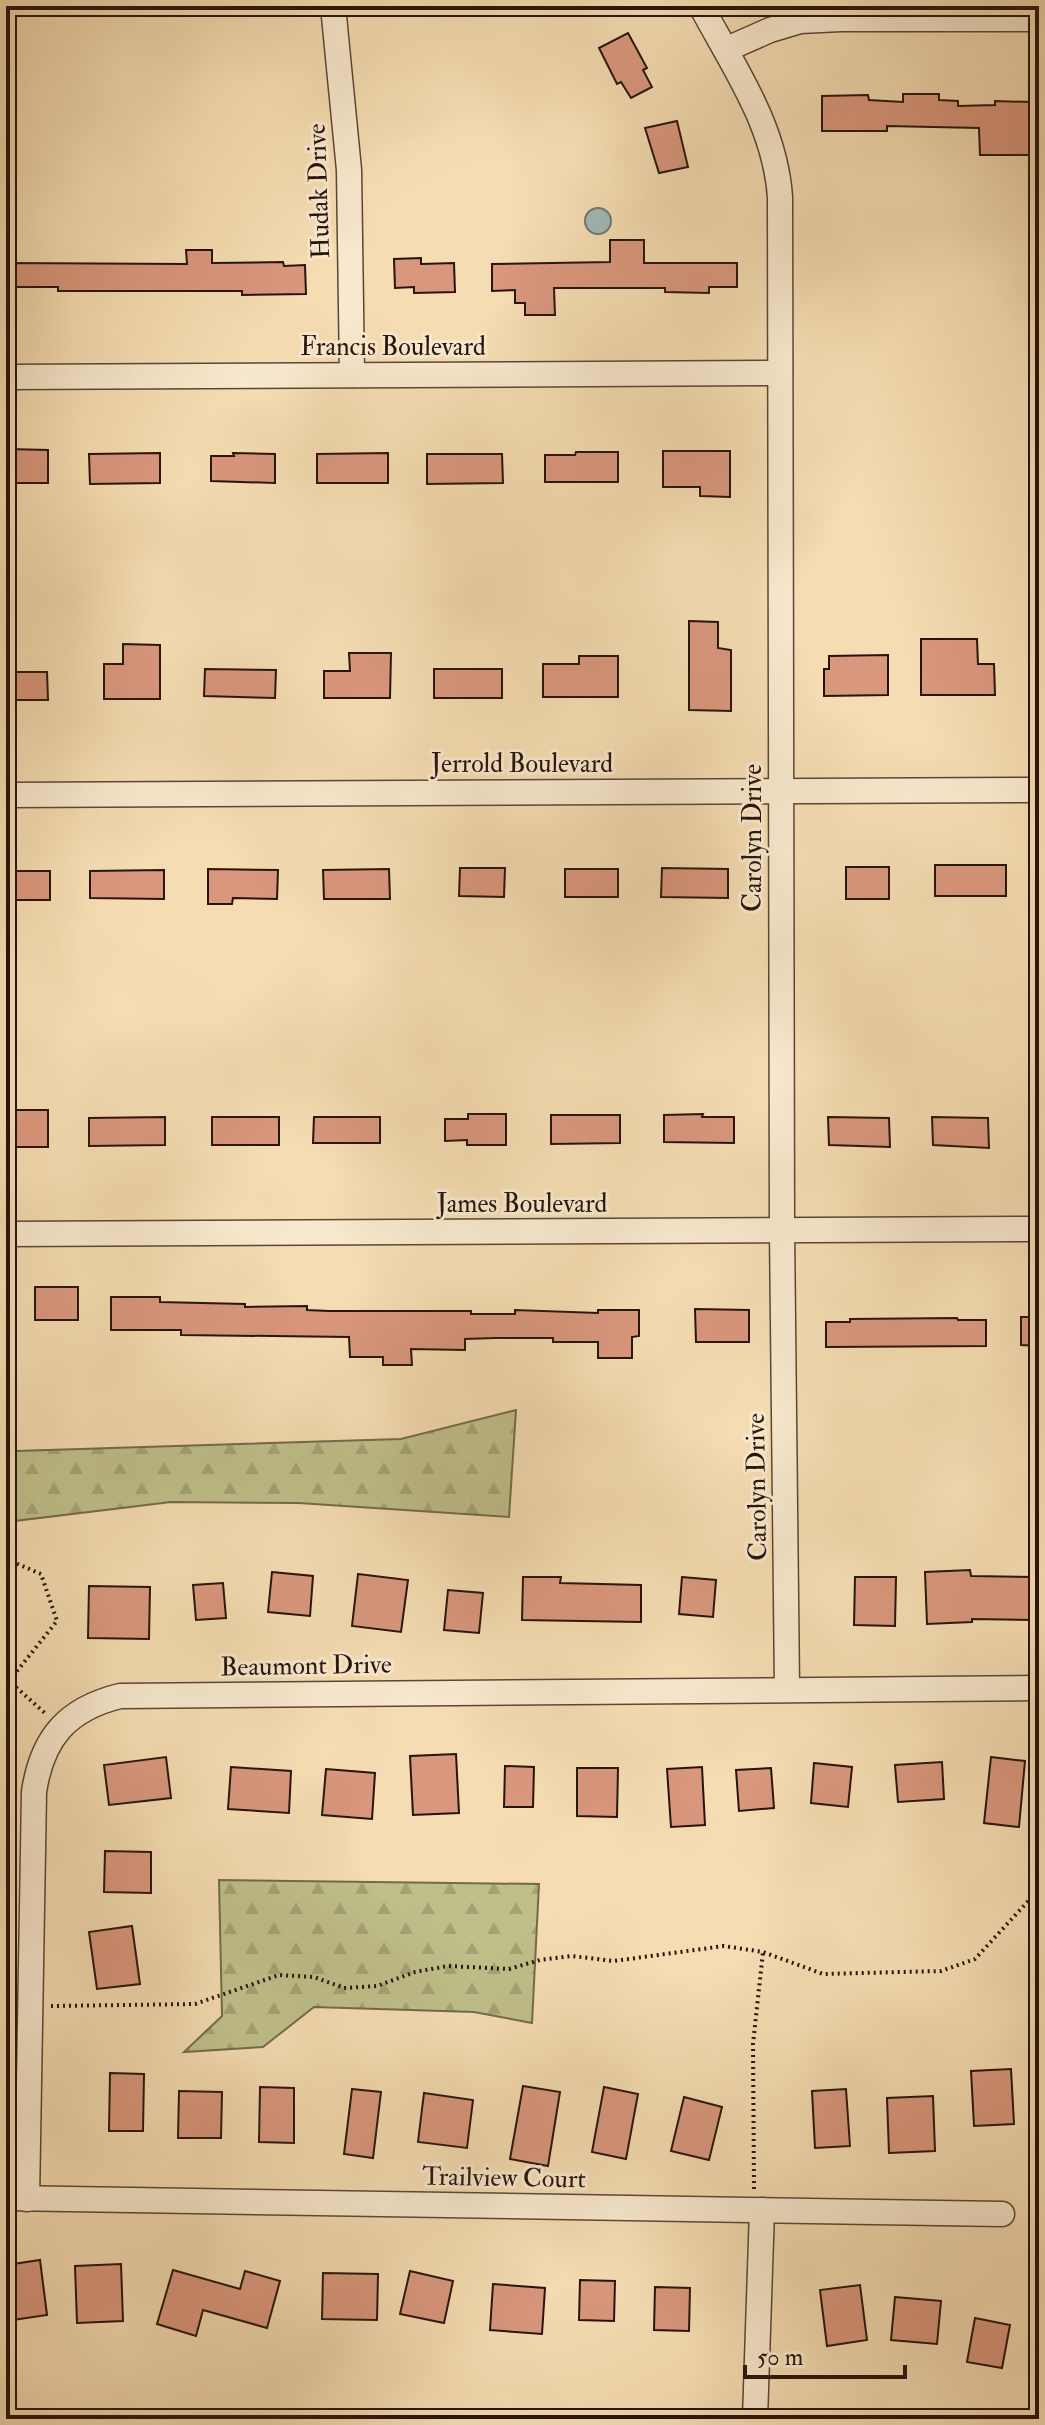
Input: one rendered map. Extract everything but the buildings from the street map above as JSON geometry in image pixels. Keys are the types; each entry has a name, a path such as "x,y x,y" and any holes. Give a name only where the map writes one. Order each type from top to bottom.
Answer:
{"street":[{"name":"Hudak Drive","path":"333,6 349,170 352,375"},
{"name":"Carolyn Drive","path":"701,6 758,110 778,167 787,1689"},
{"path":"727,49 800,21 1039,19"},
{"name":"Francis Boulevard","path":"6,377 780,373"},
{"name":"Jerrold Boulevard","path":"6,795 1039,790"},
{"name":"James Boulevard","path":"6,1234 1039,1229"},
{"name":"Beaumont Drive","path":"16,2199 31,2006 34,1792 37,1769 46,1747 60,1727 78,1711 98,1701 120,1696 1039,1688"},
{"name":"Trailview Court","path":"16,2199 1002,2214"},
{"path":"755,2419 758,2210"}],"path":[{"path":"6,1559 41,1574 57,1621 9,1681 60,1727"},
{"path":"31,2006 195,2004 279,1975 314,1977 344,1988 377,1986 415,1972 448,1966 509,1969 540,1960 572,1956 614,1961 724,1946 763,1952 823,1974 941,1971 975,1959 1031,1898 1039,1885"},
{"path":"758,2210 753,2044 763,1952"}],"green space":[{"path":"516,1410 509,1517 299,1503 171,1502 6,1522 6,1478 11,1477 16,1451 401,1439"},
{"path":"219,1880 539,1884 532,2023 474,2012 314,2007 263,2047 184,2052 222,2016"}],"water":[{"path":"598,208 607,212 611,221 607,230 598,234 589,230 585,221 589,212"}]}
